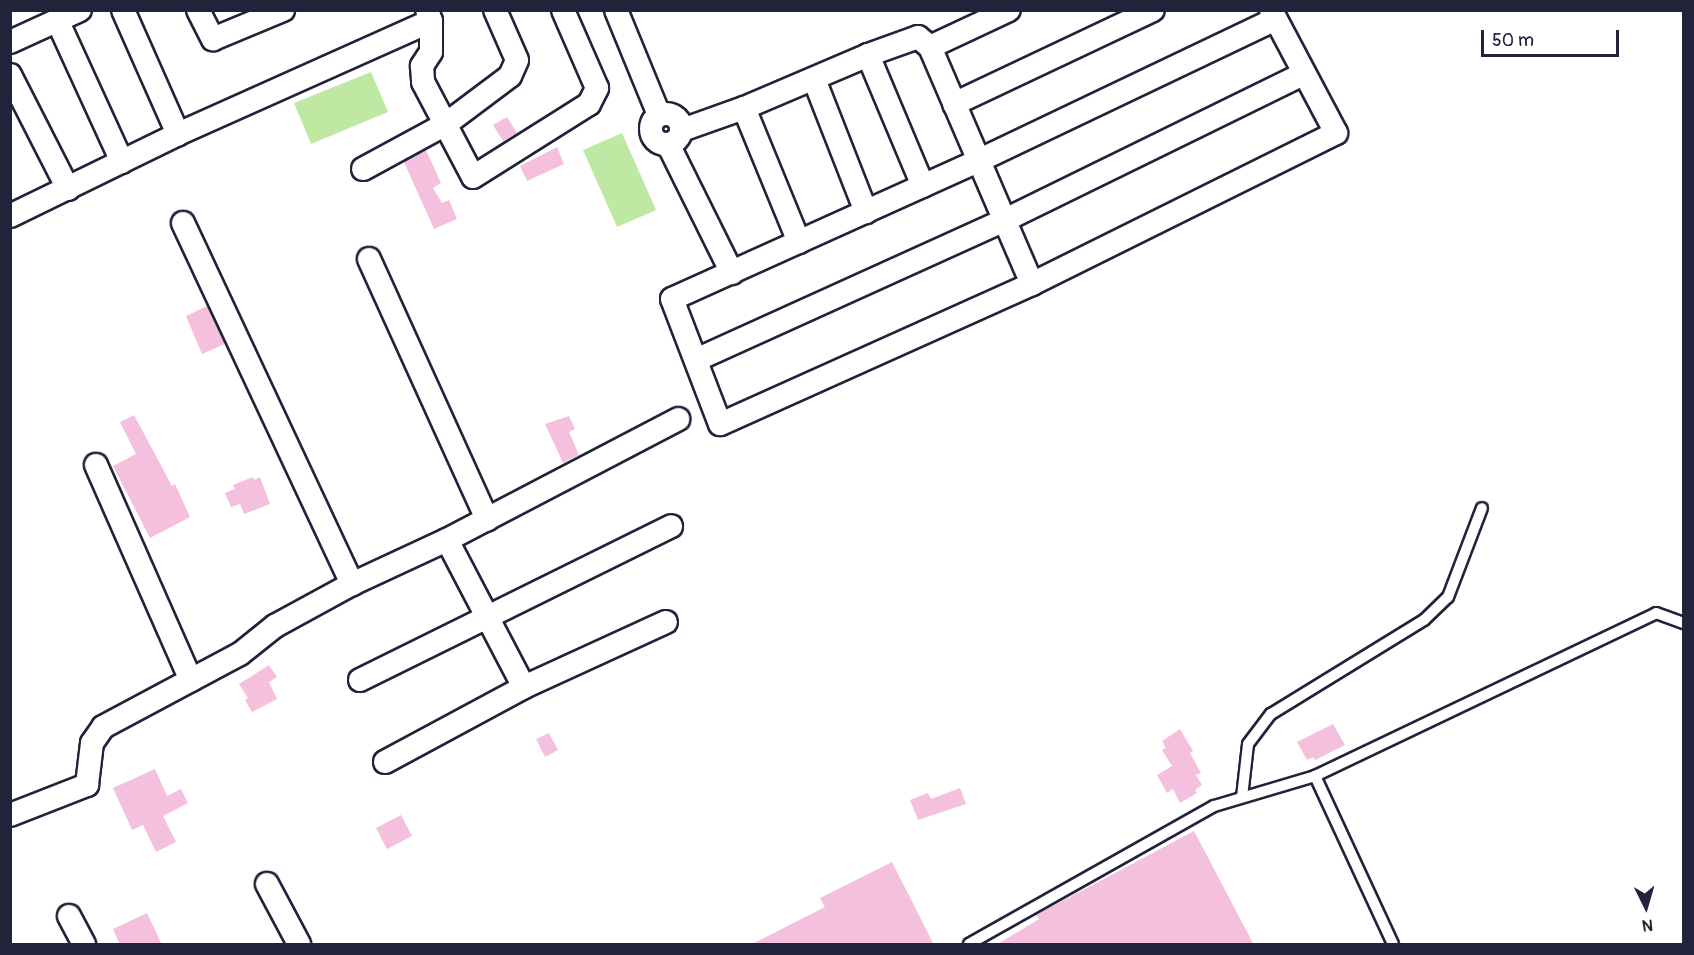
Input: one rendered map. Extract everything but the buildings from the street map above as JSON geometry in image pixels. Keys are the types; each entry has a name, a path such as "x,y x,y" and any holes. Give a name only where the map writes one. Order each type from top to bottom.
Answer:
{"street":[{"path":"10,42 80,10"},
{"path":"123,10 178,134"},
{"path":"198,10 213,39 283,10"},
{"path":"363,169 446,124 510,76 517,60 495,10"},
{"path":"10,216 429,16 431,52 422,66 423,81 473,177 589,104 597,88 563,10"},
{"path":"616,10 659,115 651,123 651,134 658,142 675,137 868,55 918,37 930,47 1032,284"},
{"path":"930,47 1008,10"},
{"path":"954,104 1153,10"},
{"path":"1273,15 1303,74 1336,133 1032,284 720,424 672,299 980,160 1273,15"},
{"path":"58,22 122,162"},
{"path":"868,55 923,186"},
{"path":"696,360 1005,220 1303,74"},
{"path":"10,75 68,189"},
{"path":"814,79 866,212"},
{"path":"744,108 800,242"},
{"path":"675,137 732,273"},
{"path":"183,224 352,584"},
{"path":"369,259 487,519"},
{"path":"10,815 87,785 93,743 103,727 240,654 275,626 352,584 447,540 678,419"},
{"path":"96,465 191,680"},
{"path":"360,680 671,526"},
{"path":"447,540 524,687"},
{"path":"385,762 524,687 666,622"},
{"path":"267,884 299,945"},
{"path":"69,916 84,945"}],"lane":[{"path":"1242,797 1248,744 1271,714 1424,620 1448,597 1482,508"},
{"path":"969,945 1214,806 1315,776 1656,613 1683,623"},
{"path":"1315,776 1393,945"}],"green space":[{"path":"371,72 388,112 311,144 294,103"},
{"path":"622,133 656,210 617,227 583,150"}]}
